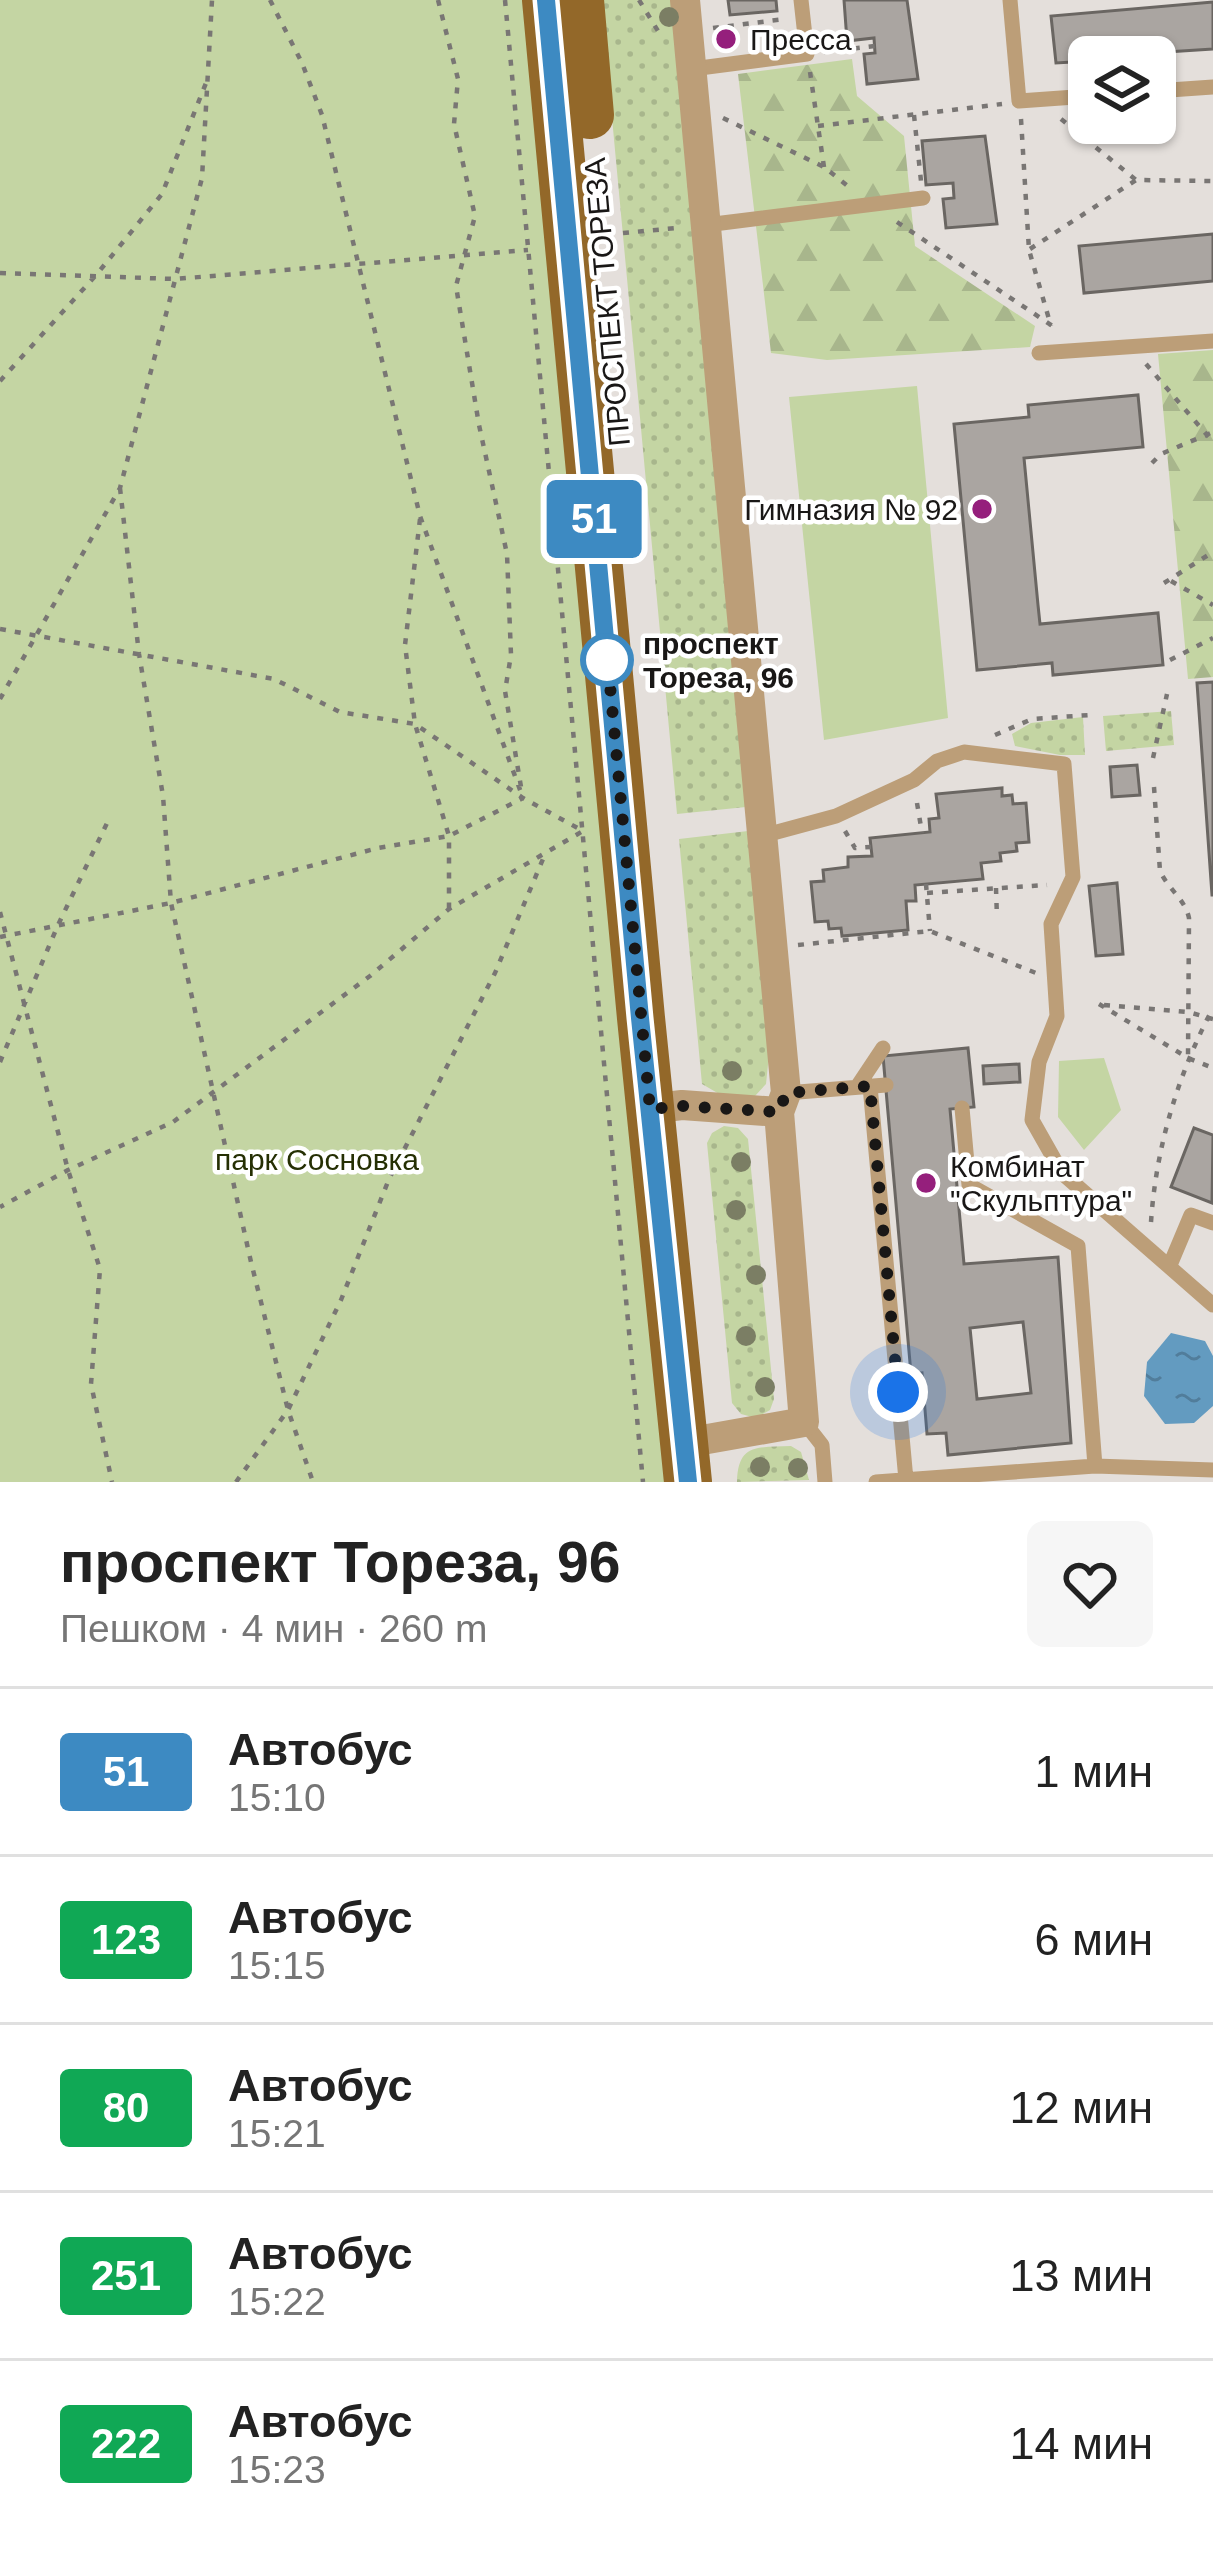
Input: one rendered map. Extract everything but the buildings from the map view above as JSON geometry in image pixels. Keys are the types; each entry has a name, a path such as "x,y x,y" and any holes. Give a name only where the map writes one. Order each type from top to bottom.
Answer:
{"main road":[{"name":"ПРОСПЕКТ ТОРЕЗА","path":"546,0 701,1462"},
{"name":"ПРОСПЕКТ ТОРЕЗА","path":"580,0 666,1107"}],"street":[{"path":"685,0 699,225 763,836 804,1422 701,1462"},
{"path":"666,1107 783,1103"}],"lane":[{"path":"1010,0 1019,101 1068,98"},
{"path":"692,69 807,54 802,9"},
{"path":"1176,90 1213,87"},
{"path":"699,225 922,198"},
{"path":"1039,353 1213,341"},
{"path":"763,836 836,816 914,780 937,761 964,752 1064,764 1072,877 1051,924 1058,1016 1039,1062 1033,1120 1062,1173 1213,1304"},
{"path":"883,1048 871,1086 906,1480"},
{"path":"783,1103 871,1086"},
{"path":"962,1108 969,1186 1078,1246 1095,1466"},
{"path":"1170,1264 1192,1215 1213,1223"},
{"path":"804,1422 822,1445 825,1482"},
{"path":"876,1482 1095,1466 1213,1470"}],"path":[{"path":"0,699 120,488 202,178 212,0"},
{"path":"270,0 322,116 420,516 523,798"},
{"path":"439,0 458,79 454,124 475,215 457,286 479,425 507,554 511,655 505,691 523,798"},
{"path":"505,0 644,1482"},
{"path":"713,28 802,9"},
{"path":"824,167 807,54 874,46"},
{"path":"0,380 162,194 209,76"},
{"path":"1038,100 1136,179"},
{"path":"818,126 1019,101 1029,250 1051,326"},
{"path":"914,115 922,198"},
{"path":"722,117 824,167 870,204 1051,326 1094,348"},
{"path":"1029,250 1136,179 1213,181"},
{"path":"623,233 699,225"},
{"path":"0,273 175,278 528,250"},
{"path":"1144,362 1213,442"},
{"path":"1152,463 1161,454 1209,433"},
{"path":"120,488 139,654 163,796 172,903 288,1410 313,1482"},
{"path":"420,516 405,644 415,724 449,836 449,909"},
{"path":"1213,552 1167,582 1213,605"},
{"path":"0,629 274,679 340,712 415,724 523,798 583,831"},
{"path":"1170,660 1213,638"},
{"path":"1153,758 1167,694"},
{"path":"964,752 1032,719 1090,715"},
{"path":"914,780 922,833"},
{"path":"1154,787 1160,871 1187,906 1190,918 1188,1058"},
{"path":"0,937 172,903 378,848 449,836 523,798"},
{"path":"836,816 855,848 871,847"},
{"path":"0,1062 58,925 110,819"},
{"path":"0,1208 172,1122 370,976 449,909 583,831"},
{"path":"236,1482 288,1410 341,1300 389,1179 495,973 545,855"},
{"path":"926,884 930,931"},
{"path":"926,893 1069,884"},
{"path":"995,888 997,918"},
{"path":"0,912 68,1170 100,1269 91,1384 112,1482"},
{"path":"798,945 930,931 1055,981"},
{"path":"1210,1018 1099,1004 1213,1068"},
{"path":"1149,1245 1154,1168 1188,1058 1213,1008"}],"green space":[{"name":"парк Сосновка","path":"0,0 529,0 666,1482 0,1482"},
{"path":"601,0 671,0 746,807 677,814"},
{"path":"852,59 857,96 904,136 915,246 1035,326 1030,347 827,360 771,353 738,74"},
{"path":"1213,350 1213,677 1188,679 1158,354"},
{"path":"917,386 948,718 824,740 789,397"},
{"path":"1171,711 1174,745 1106,751 1103,716"},
{"path":"1083,717 1085,755 1015,746 1012,734 1031,723"},
{"path":"748,831 769,1055 766,1084 755,1096 721,1095 702,1084 679,839"},
{"path":"1104,1058 1121,1110 1084,1150 1058,1117 1059,1061"},
{"path":"724,1126 738,1128 748,1139 774,1399 770,1410 756,1418 741,1414 732,1403 707,1143"},
{"path":"791,1446 801,1452 809,1480 737,1482 741,1460 752,1450"}],"water":[{"path":"1171,1333 1205,1341 1213,1356 1213,1406 1194,1423 1165,1424 1144,1396 1147,1362"}],"bus line":[{"name":"51","path":"546,0 688,1482"}],"place":[{"name":"Пресса","path":"726,39"},
{"name":"Гимназия № 92","path":"982,509"},
{"name":"проспект Тореза, 96","path":"607,660"},
{"name":"Комбинат \"Скульптура\"","path":"926,1183"}],"route":[{"path":"607,660 606,643 650,1109 682,1106 779,1112 786,1093 870,1086 898,1392"}]}
